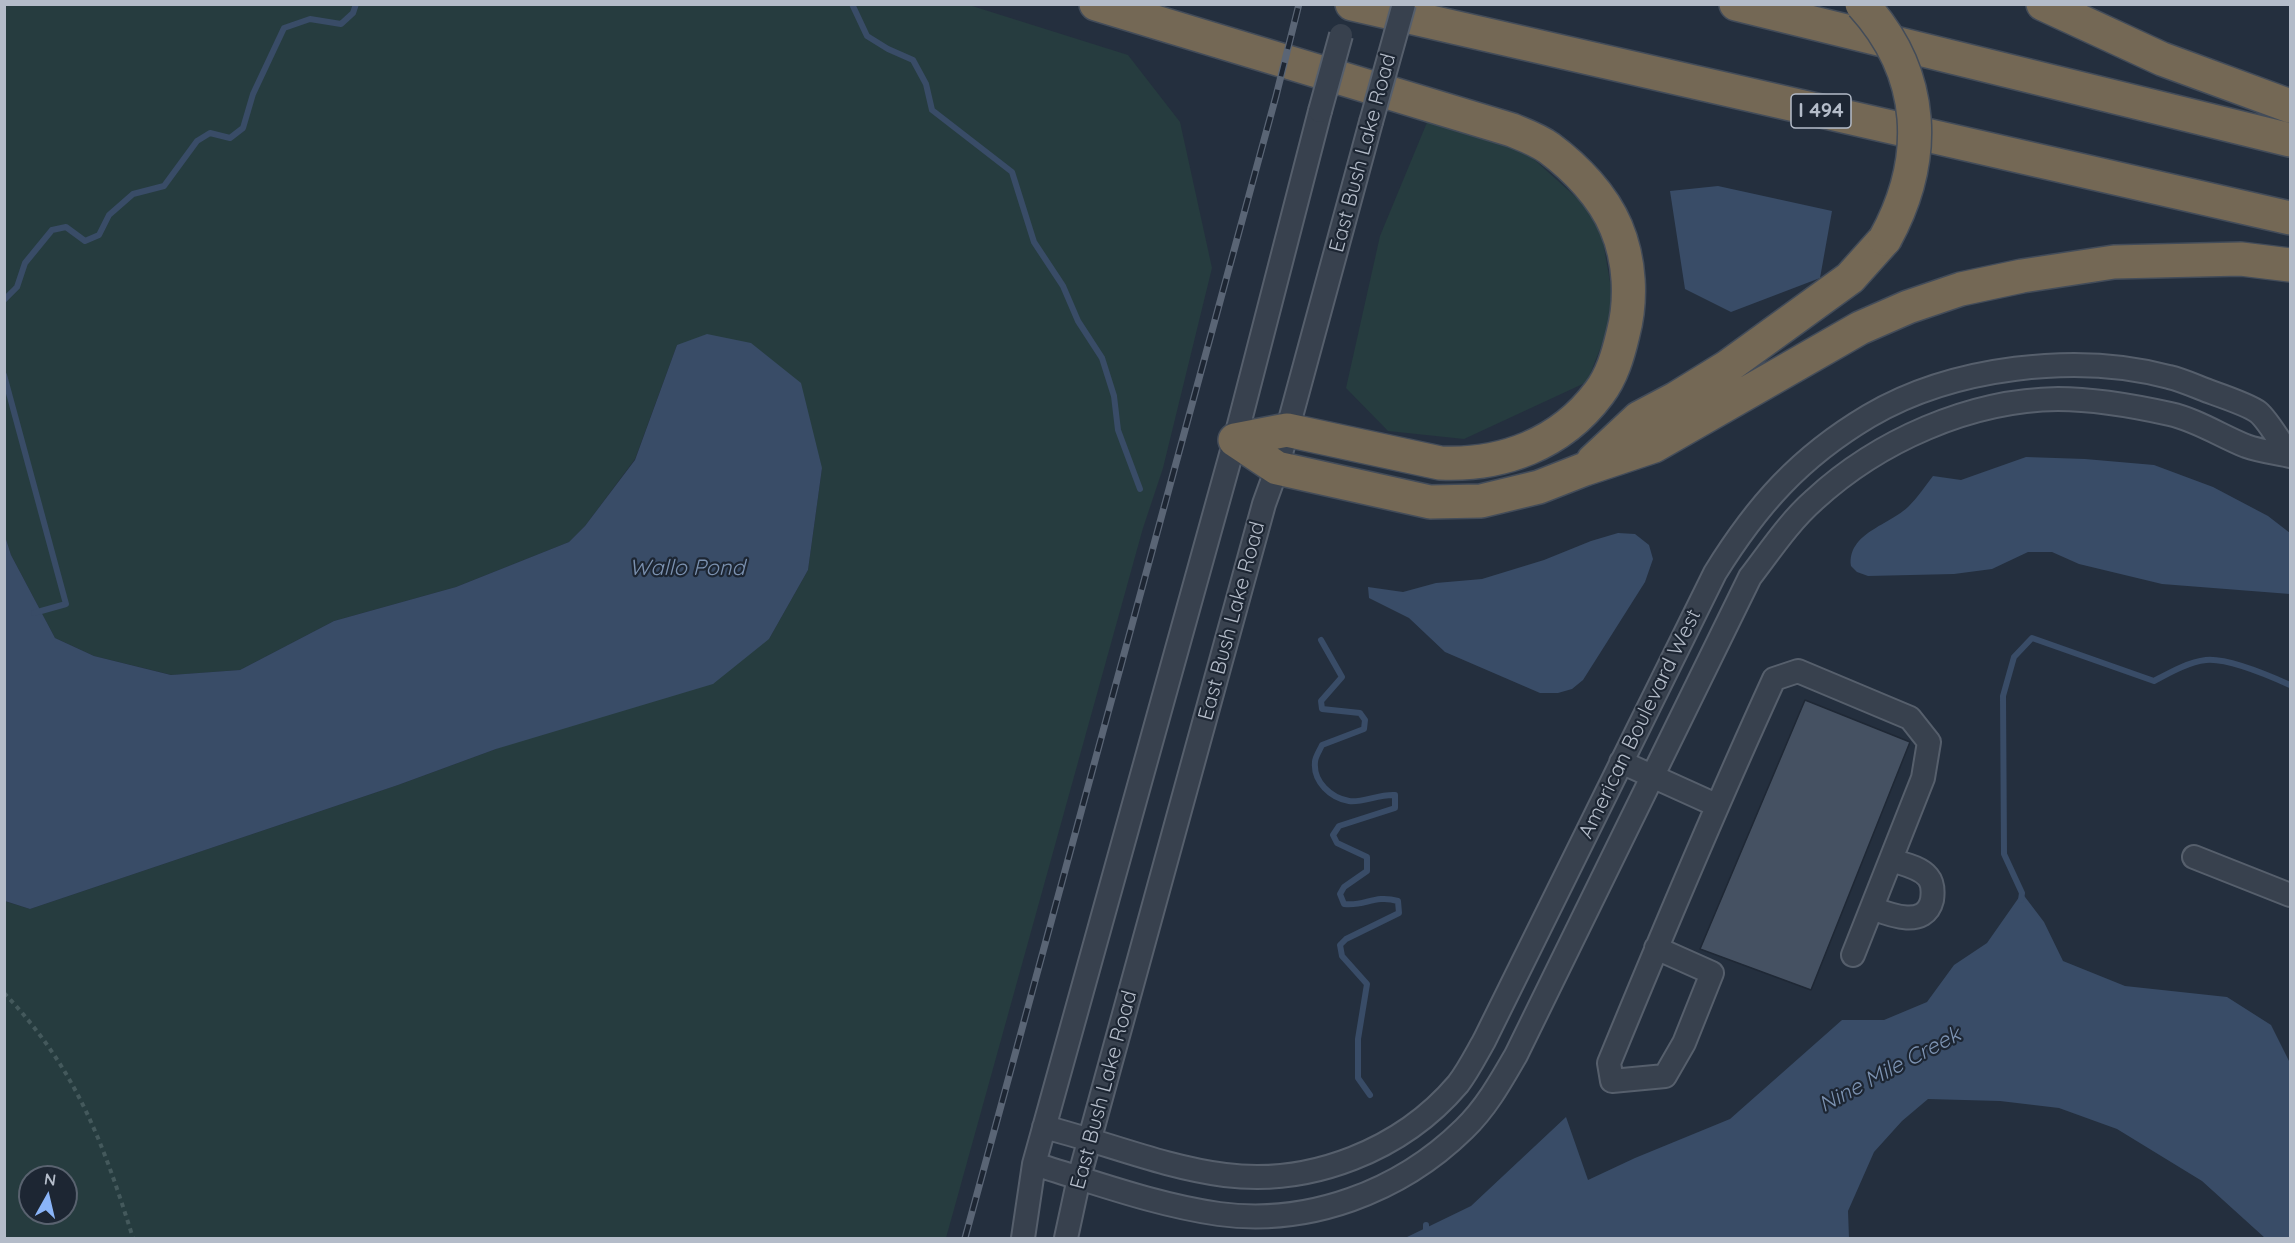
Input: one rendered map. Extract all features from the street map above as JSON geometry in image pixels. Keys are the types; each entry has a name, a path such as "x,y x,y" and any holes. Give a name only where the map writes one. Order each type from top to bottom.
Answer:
{"highway":[{"path":"1096,4 1512,130 1547,147 1575,170 1598,196 1616,226 1625,252 1629,290 1626,323 1616,362 1600,393 1572,424 1547,440 1507,457 1462,464 1440,463 1341,444 1287,430 1235,440"},
{"name":"I 494","path":"1351,4 2290,218"},
{"path":"1736,4 2290,140"},
{"path":"1585,469 1639,418 1727,367 1850,278 1884,238 1899,213 1913,165 1915,130 1913,108 1907,82 1897,56 1885,33 1862,4"},
{"path":"2043,4 2162,59 2290,106"},
{"path":"1235,440 1277,468 1430,502 1481,501 1539,487 1654,446 1860,328 1908,307 1961,289 2022,276 2114,262 2241,259 2290,264"}],"street":[{"path":"1023,1239 1034,1164 1235,440 1320,111 1351,4"},
{"name":"East Bush Lake Road","path":"1066,1239 1079,1178 1404,4"},
{"name":"American Boulevard West","path":"1034,1164 1175,1206 1220,1214 1265,1216 1307,1212 1350,1200 1391,1183 1428,1160 1465,1128 1494,1093 1516,1055 1750,577 1813,500 1847,473 1886,447 1924,429 1972,412 2016,403 2057,399 2127,405 2174,415 2247,446 2290,456 2258,412 2169,377 2130,370 2044,365 1998,371 1911,396 1870,415 1797,468 1766,500 1738,536 1715,573 1484,1041 1459,1082 1432,1111 1386,1143 1341,1164 1300,1173 1264,1177 1226,1175 1187,1168 1044,1127"},
{"path":"1656,948 1712,973 1684,1043 1665,1076 1612,1081 1609,1063 1656,948 1716,805 1774,679 1798,671 1910,718 1929,742 1923,778 1853,956"},
{"path":"1621,762 1716,805"},
{"path":"2194,857 2290,895"},
{"path":"1872,908 1910,919 1924,914 1931,904 1933,892 1929,878 1917,869 1891,860"}],"path":[{"path":"4,993 21,1010 58,1059 88,1112 111,1168 133,1239"}],"green space":[{"path":"5,5 969,5 1128,55 1180,122 1212,268 1163,468 1143,528 946,1238 5,1238 4,901 30,909 398,785 496,749 769,639 808,570 822,468 677,345 635,459 585,526 569,542 456,587 334,621 240,670 172,675 94,656 55,638 11,555 5,536"},
{"path":"1428,120 1516,143 1599,218 1615,311 1587,382 1464,439 1388,431 1346,388 1380,236"}],"water":[{"path":"1718,186 1832,211 1820,278 1731,312 1685,289 1670,191"},
{"name":"Wallo Pond","path":"707,334 751,343 801,383 822,468 808,570 769,639 713,684 496,749 398,785 30,909 5,901 5,536 11,555 55,638 94,656 171,675 240,670 334,621 456,587 569,542 585,526 635,460 677,345"},
{"path":"2026,457 2154,465 2213,487 2268,516 2290,533 2290,594 2162,584 2079,564 2052,552 2028,552 1992,569 1954,574 1868,576 1857,572 1851,566 1856,545 1871,531 1909,506 1933,476 1961,480"},
{"path":"1618,533 1635,534 1649,545 1653,559 1645,582 1583,680 1572,689 1558,693 1540,693 1445,652 1409,618 1369,598 1368,587 1403,592 1436,583 1482,579 1544,560"},
{"path":"2022,893 2044,922 2063,961 2125,986 2227,997 2271,1025 2290,1063 2290,1238 2265,1238 2202,1181 2117,1129 2059,1108 2000,1101 1928,1099 1902,1121 1874,1152 1848,1211 1849,1238 1405,1238 1471,1206 1566,1117 1588,1180 1730,1119 1842,1020 1884,1020 1927,1002 1954,965 1987,943"}],"building":[{"path":"1805,700 1910,742 1811,990 1700,949"}],"waterway":[{"path":"4,300 17,287 25,263 52,230 66,227 85,241 99,235 109,215 133,194 164,186 197,141 210,133 230,138 243,128 253,94 284,28 310,19 341,24 353,13 356,4"},
{"path":"852,4 867,36 888,49 913,60 926,84 932,110 1012,172 1034,242 1063,286 1078,321 1102,358 1114,396 1118,430 1140,489"},
{"path":"4,375 66,604 34,613"},
{"name":"Nine Mile Creek","path":"2021,900 2022,893 2004,854 2003,696 2014,657 2032,638 2154,681 2192,663 2215,660 2248,668 2290,685"},
{"path":"1321,640 1342,677 1321,701 1322,709 1360,713 1365,720 1364,729 1322,745 1315,760 1317,776 1330,793 1349,801 1395,795 1395,808 1339,826 1333,835 1337,843 1367,857 1367,871 1344,887 1340,894 1344,904 1358,904 1382,899 1398,901 1399,913 1346,939 1340,945 1342,956 1367,984 1358,1039 1358,1078 1370,1095"},
{"path":"1426,1225 1426,1238"}],"railway":[{"path":"965,1238 1276,96 1299,4"}]}
